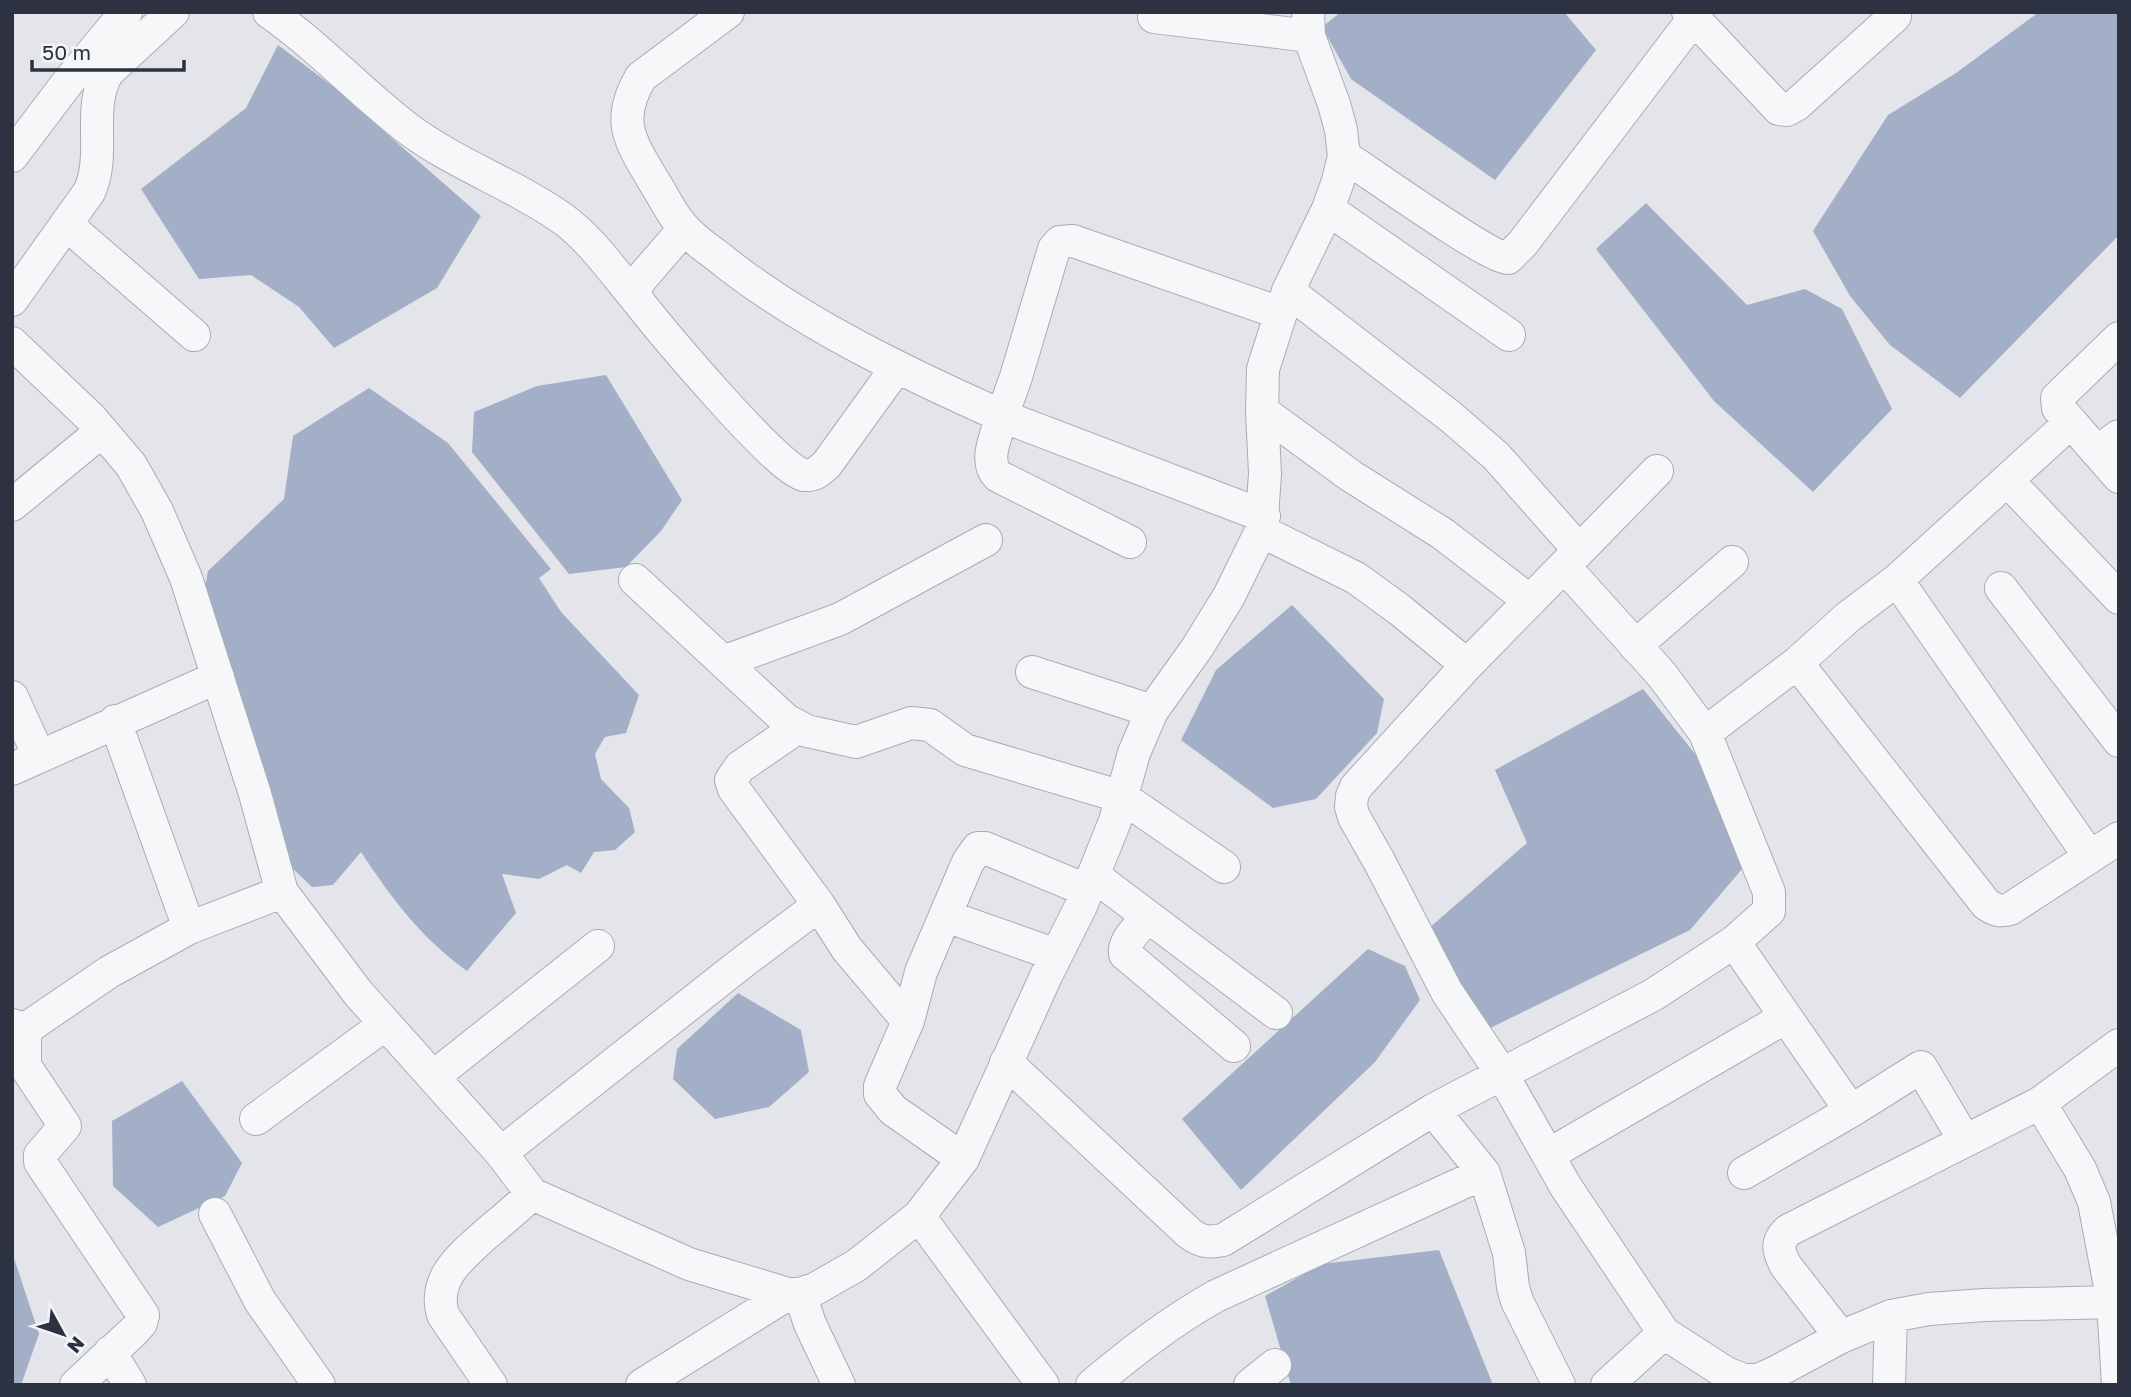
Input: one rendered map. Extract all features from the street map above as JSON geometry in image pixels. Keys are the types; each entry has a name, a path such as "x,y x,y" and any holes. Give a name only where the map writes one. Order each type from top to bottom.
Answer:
{"street":[{"path":"12,156 126,12"},
{"path":"12,300 95,180 101,83 108,72 173,12"},
{"path":"728,12 641,77 629,107 631,144 684,229 775,298 897,367 1002,416 1262,524 1356,578 1467,665"},
{"path":"1344,156 1501,258 1508,258 1523,243 1691,15 1779,109 1787,110 1895,16"},
{"path":"642,1385 794,1294 815,1289 857,1265 919,1216 963,1159 1090,883 1115,821 1134,753 1152,711 1197,648 1229,596 1262,524 1265,463 1263,369 1284,302 1328,209 1338,181 1344,156 1341,130 1309,24 1154,17"},
{"path":"291,18 407,128 461,163 538,203 565,221 596,251 719,396 769,450 794,472 815,475 827,464 897,367"},
{"path":"1328,209 1509,335"},
{"path":"66,224 194,335"},
{"path":"638,301 635,291 640,280 684,229"},
{"path":"1006,1062 1189,1233 1210,1243 1223,1240 1433,1110 1653,995 1734,942 1769,911 1769,892 1705,733 1662,674 1635,646 1496,456 1451,417 1284,302 1073,241 1060,242 1054,249 1002,416 991,455 991,465 998,476 1130,542"},
{"path":"2119,338 2057,398 2058,408 2071,422 2108,444 2119,477"},
{"path":"12,343 102,431 131,466 157,511 186,578 255,794 282,892 384,1026 501,1153 532,1194 689,1264 794,1294 839,1385"},
{"path":"1262,411 1350,476 1443,534 1530,601"},
{"path":"1705,733 1797,663 1847,617 1897,580 2071,422"},
{"path":"12,505 102,431"},
{"path":"1657,471 1467,665 1356,787 1352,796 1354,817 1447,992 1502,1074 1587,1219 1664,1333 1726,1373 1744,1380 1758,1380 1841,1337 1891,1316 1929,1309 2116,1298"},
{"path":"2008,481 2119,598"},
{"path":"723,662 840,619 986,540"},
{"path":"1635,646 1732,562"},
{"path":"635,580 786,720 798,727 846,742 856,742 911,723 921,723 940,730 965,750 1122,797 1224,867"},
{"path":"1897,580 2090,857"},
{"path":"2001,588 2119,741"},
{"path":"1797,663 1986,904 2002,911 2010,909 2119,838"},
{"path":"1032,672 1152,711"},
{"path":"12,697 26,762 218,677"},
{"path":"115,721 189,928"},
{"path":"798,727 740,767 731,780 734,789 847,948 908,1021"},
{"path":"963,1159 893,1110 880,1094 880,1086 908,1021 921,972 968,862 978,848 1090,883 1147,918 1276,1013"},
{"path":"76,1385 134,1331 141,1323 143,1315 40,1162 40,1155 65,1126 25,1066 19,1027 108,972 189,928 282,892"},
{"path":"501,1153 819,905"},
{"path":"946,916 1004,939 1056,955"},
{"path":"1147,918 1127,940 1125,954 1234,1046"},
{"path":"1734,942 1851,1111"},
{"path":"433,1077 598,946"},
{"path":"1548,1155 1786,1017"},
{"path":"256,1119 384,1026"},
{"path":"1841,1337 1786,1266 1779,1253 1778,1242 1781,1236 2040,1103 2119,1045"},
{"path":"1744,1172 1851,1111 1921,1067 1965,1141"},
{"path":"2040,1103 2088,1185 2094,1202 2116,1298 2118,1385"},
{"path":"1433,1110 1484,1173 1509,1253 1517,1301 1559,1385"},
{"path":"1092,1385 1152,1336 1216,1296 1484,1173"},
{"path":"491,1385 443,1315 439,1303 442,1288 454,1263 532,1194"},
{"path":"215,1214 260,1301 319,1385"},
{"path":"919,1216 1044,1385"},
{"path":"1889,1385 1891,1316"},
{"path":"1607,1385 1664,1333"},
{"path":"110,1352 130,1385"},
{"path":"1250,1385 1275,1365"}],"water":[{"path":"1341,12 1564,12 1596,50 1495,180 1351,79 1322,27"},
{"path":"2039,12 2119,12 2119,235 1960,398 1890,345 1850,296 1813,231 1888,115 1956,73"},
{"path":"278,45 331,85 481,216 437,288 334,348 299,307 251,275 199,279 141,189 246,108"},
{"path":"1646,203 1747,305 1805,289 1842,309 1892,409 1813,492 1714,401 1596,249"},
{"path":"606,375 682,500 661,531 626,567 569,574 472,452 474,412 537,386"},
{"path":"369,388 448,443 551,569 539,578 561,612 639,695 626,733 605,737 595,754 601,779 629,808 635,832 615,850 594,852 581,873 567,865 539,879 502,874 516,913 467,971 435,945 408,917 361,852 333,885 312,887 289,865 205,587 208,571 284,499 293,436"},
{"path":"1292,605 1384,699 1377,733 1316,799 1273,808 1181,740 1216,670"},
{"path":"1643,689 1704,765 1743,868 1690,930 1478,1034 1428,929 1527,843 1495,770"},
{"path":"1368,949 1405,966 1420,1000 1375,1062 1241,1190 1182,1119"},
{"path":"738,993 801,1030 809,1072 769,1107 715,1119 673,1079 677,1049"},
{"path":"182,1081 242,1163 225,1196 158,1227 113,1186 112,1121"},
{"path":"1439,1250 1493,1385 1291,1385 1265,1296 1322,1264"},
{"path":"12,1252 39,1334 21,1385 12,1385"}]}
